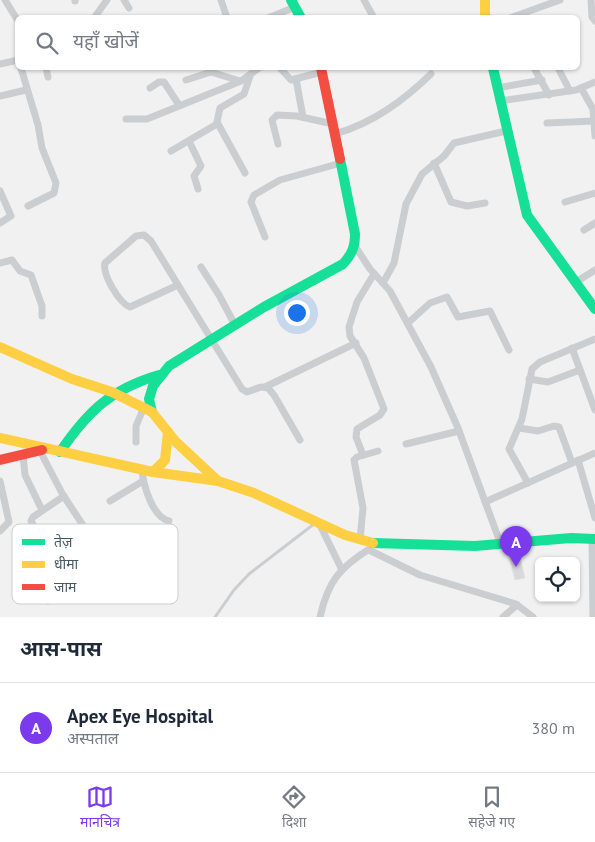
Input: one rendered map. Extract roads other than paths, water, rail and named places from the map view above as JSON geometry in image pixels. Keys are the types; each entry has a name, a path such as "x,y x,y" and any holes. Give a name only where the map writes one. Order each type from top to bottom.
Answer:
{"street":[{"path":"5,0 15,16"},
{"path":"96,15 106,0"},
{"path":"124,0 129,8"},
{"path":"221,0 226,15"},
{"path":"364,0 372,15"},
{"path":"485,15 486,0"},
{"path":"518,15 560,0"},
{"path":"591,0 592,17 595,21"},
{"path":"273,15 293,3 299,15"},
{"path":"0,64 15,61"},
{"path":"21,70 38,125 42,148 56,187 50,196 28,206"},
{"path":"46,70 48,77"},
{"path":"126,119 147,119 178,105 241,82 256,70"},
{"path":"60,452 87,416 112,392 140,379 158,375 235,325 334,270 350,256 355,246 355,234 321,70 296,80 288,78 282,70"},
{"path":"493,70 506,131 531,223 595,309"},
{"path":"535,70 549,95"},
{"path":"559,70 570,91"},
{"path":"186,80 211,72 241,82"},
{"path":"278,144 272,122 274,117 285,114 303,117 334,129 355,128 398,103 431,74"},
{"path":"246,173 217,124 218,110 244,94 250,75"},
{"path":"296,80 303,117"},
{"path":"497,88 542,80"},
{"path":"150,88 159,82 164,82 178,105"},
{"path":"499,101 570,91 595,82"},
{"path":"582,88 594,111 595,136"},
{"path":"0,96 26,90"},
{"path":"547,122 594,121"},
{"path":"171,151 217,124"},
{"path":"383,283 394,263 400,228 411,192 422,174 454,144 506,131"},
{"path":"189,141 201,166 194,176 198,189"},
{"path":"264,237 251,202 254,195 280,180 341,163"},
{"path":"434,163 451,202 467,206 485,203"},
{"path":"0,191 11,214 9,219 0,223"},
{"path":"566,202 595,193"},
{"path":"584,230 595,223"},
{"path":"178,285 130,306 122,302 105,271 105,263 136,236 144,235 151,240 245,391 265,387 356,343"},
{"path":"355,246 374,274 383,283 432,366 459,431 501,545"},
{"path":"0,263 12,260 20,271 31,275 42,306 42,316"},
{"path":"201,267 219,294 235,325"},
{"path":"576,282 595,270"},
{"path":"363,455 356,437 357,429 380,415 384,410 364,358 349,332 351,317 357,302 374,274"},
{"path":"408,323 430,303 447,297 458,317 490,312 509,350"},
{"path":"528,483 509,449 519,428 532,369 540,362 595,339"},
{"path":"0,347 72,379 112,392 148,410 218,481"},
{"path":"572,348 595,410"},
{"path":"529,379 548,382 580,370"},
{"path":"136,442 136,426 148,410 152,386 158,375"},
{"path":"265,387 274,395 300,440"},
{"path":"519,428 538,431 554,426 559,427 575,462 595,518"},
{"path":"406,444 459,431"},
{"path":"153,472 166,461 168,432"},
{"path":"0,438 43,450 153,472 218,481 254,494 360,540 378,544 475,546 571,538 593,539 593,617"},
{"path":"0,460 43,450"},
{"path":"43,450 64,496 82,524"},
{"path":"360,540 363,508 354,464 357,457 378,451"},
{"path":"485,502 595,453"},
{"path":"23,455 25,475 42,510"},
{"path":"142,469 143,481 148,496 161,517 169,521"},
{"path":"0,481 9,522 0,532"},
{"path":"110,501 143,481"},
{"path":"32,524 31,518 64,496"},
{"path":"318,522 342,570"},
{"path":"320,617 328,587 342,570 378,544"},
{"path":"369,550 420,574 517,605 533,617"},
{"path":"503,617 517,605"}],"lane":[{"path":"215,617 234,590 249,574 318,522"}],"place":[{"name":"Apex Eye Hospital","path":"516,567"}]}
